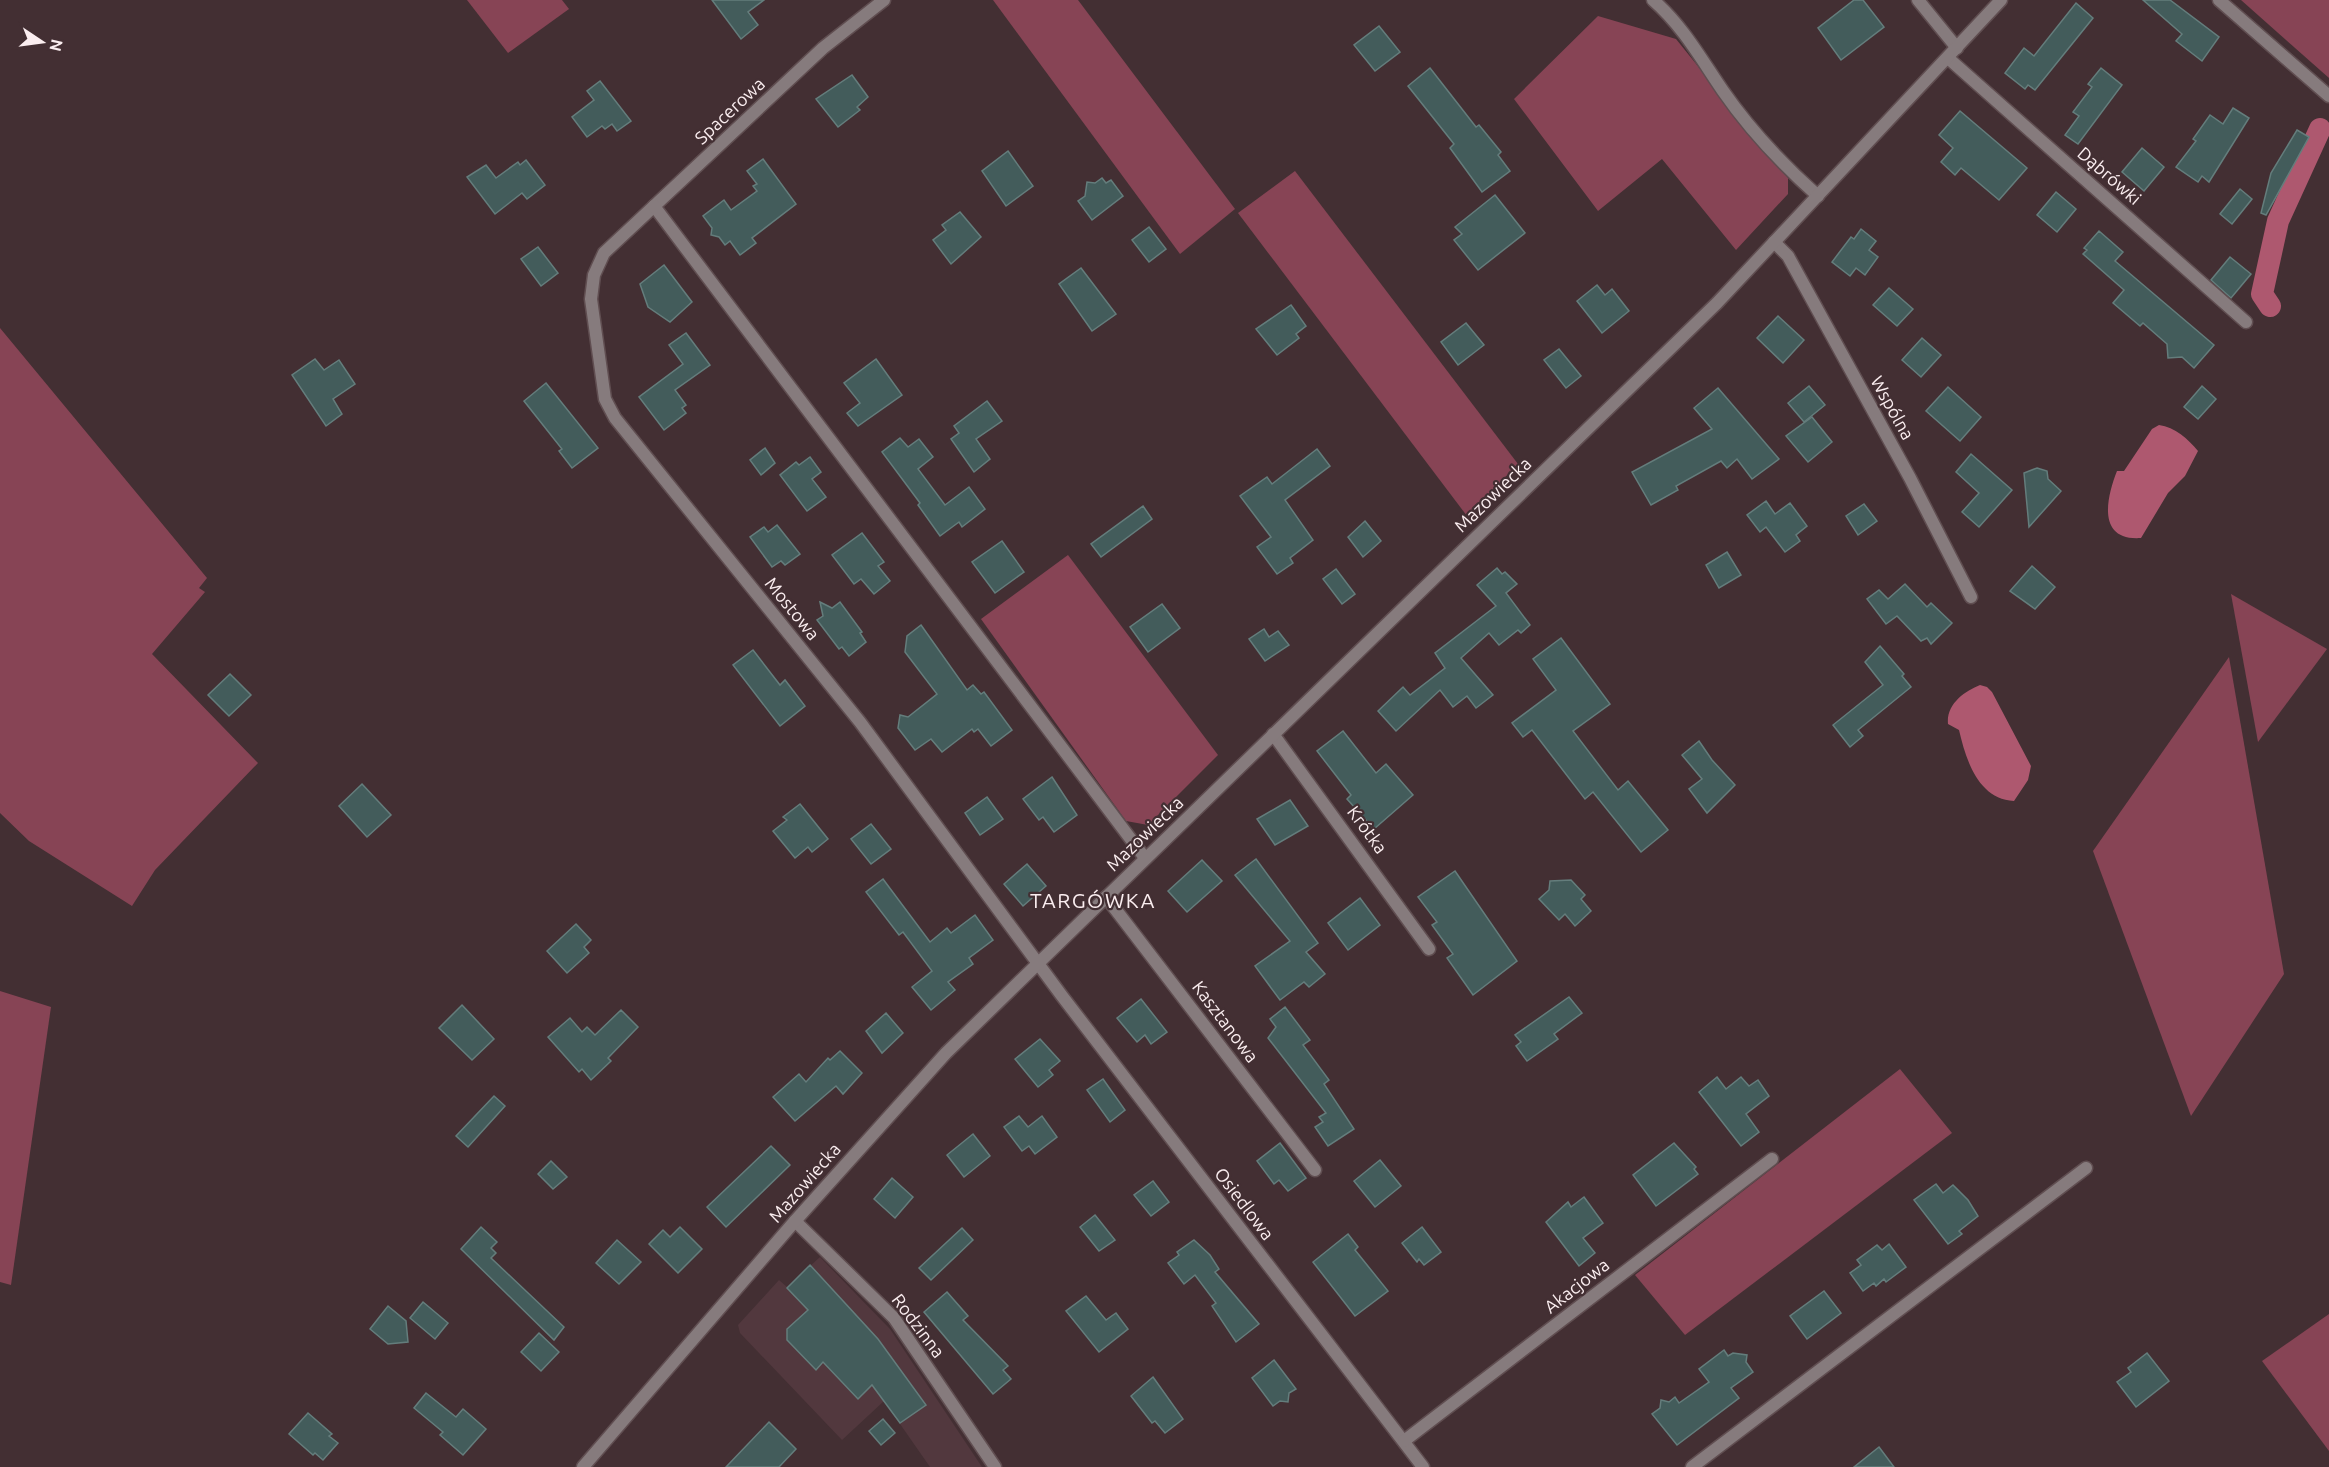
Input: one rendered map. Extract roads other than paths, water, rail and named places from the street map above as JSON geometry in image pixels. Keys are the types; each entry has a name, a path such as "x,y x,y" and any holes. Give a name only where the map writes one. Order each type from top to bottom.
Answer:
{"street":[{"name":"Spacerowa","path":"604,253 823,48 884,0"},
{"path":"1653,0 1685,34 1724,92 1762,141 1818,196"},
{"path":"1918,0 1957,48"},
{"path":"1774,242 2001,0"},
{"path":"2219,0 2329,96"},
{"name":"Dąbrówki","path":"1948,58 2246,322"},
{"path":"654,206 1145,858"},
{"name":"Mazowiecka","path":"583,1467 795,1221 946,1053 1774,242"},
{"name":"Wspólna","path":"1774,242 1788,256 1910,478 1971,597"},
{"name":"Mostowa","path":"604,253 594,275 591,299 605,399 615,418 860,722 1038,962"},
{"name":"Krótka","path":"1273,734 1430,949"},
{"name":"Kasztanowa","path":"1106,897 1315,1170"},
{"name":"Osiedlowa","path":"1038,962 1423,1467"},
{"name":"Akacjowa","path":"1404,1441 1772,1159"},
{"path":"1692,1467 2086,1168"},
{"name":"Rodzinna","path":"795,1221 894,1318 995,1467"}],"waterway":[{"path":"2270,306 2262,294 2278,221 2320,129"}],"district":[{"name":"TARGÓWKA","path":"1093,901"}]}
